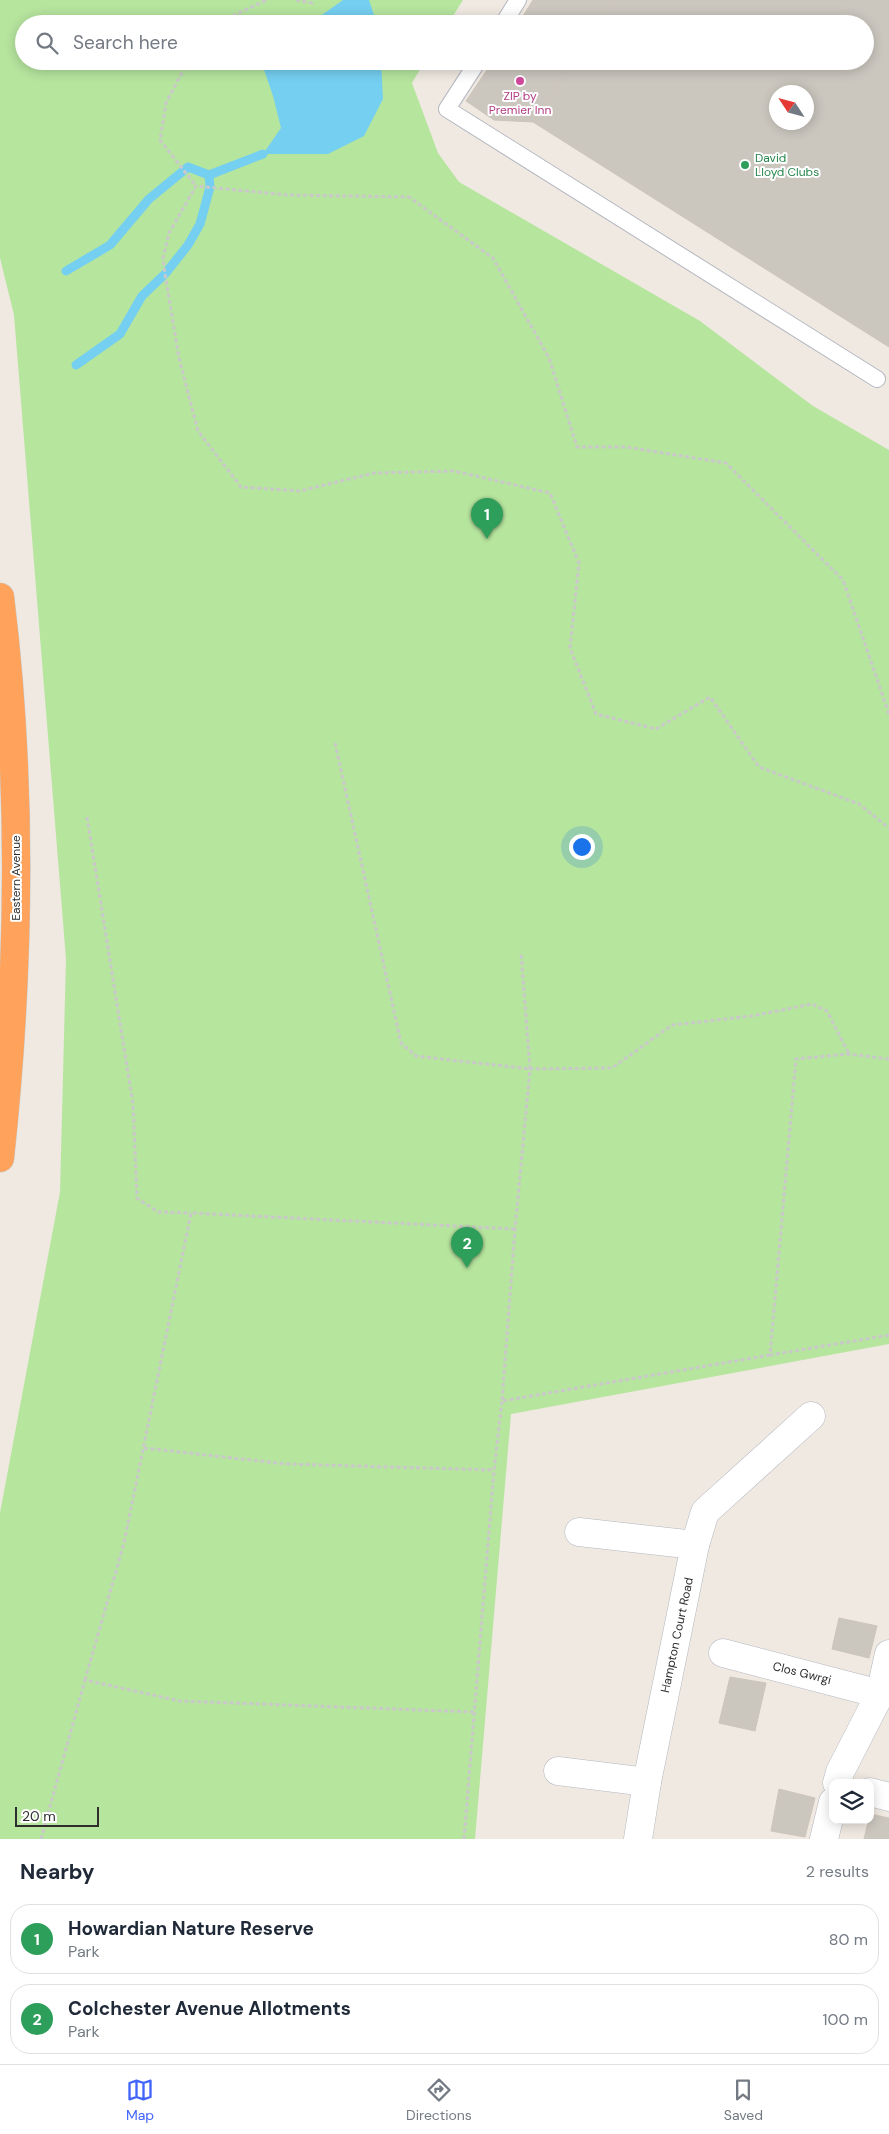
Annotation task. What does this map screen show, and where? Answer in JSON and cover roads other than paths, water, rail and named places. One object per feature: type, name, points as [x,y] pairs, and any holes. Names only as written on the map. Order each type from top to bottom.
[{"type":"highway","name":"Eastern Avenue","points":[[0,597],[6,641],[15,774],[16,882],[15,984],[0,1158]]},
{"type":"street","name":"Hampton Court Road","points":[[638,1839],[647,1782],[695,1545],[705,1512],[812,1416]]},
{"type":"street","points":[[579,1532],[695,1545]]},
{"type":"street","name":"Clos Gwrgi","points":[[723,1653],[880,1694]]},
{"type":"street","points":[[838,1779],[880,1694],[889,1654]]},
{"type":"street","points":[[558,1771],[647,1782]]},
{"type":"street","points":[[874,1793],[889,1797]]},
{"type":"street","points":[[824,1839],[829,1818]]},
{"type":"lane","points":[[508,15],[518,0]]},
{"type":"lane","points":[[472,70],[448,109],[877,379]]},
{"type":"water","points":[[343,0],[369,0],[374,15],[322,15]]},
{"type":"water","points":[[264,70],[381,70],[383,99],[364,136],[328,154],[263,154],[281,128]]},
{"type":"waterway","points":[[76,365],[120,334],[142,296],[165,274],[188,245],[200,224],[210,187],[209,175],[263,154]]},
{"type":"waterway","points":[[66,271],[110,245],[149,199],[188,167],[209,175]]},
{"type":"place","name":"ZIP by Premier Inn","points":[[520,81]]},
{"type":"place","name":"David Lloyd Clubs","points":[[745,165]]},
{"type":"place","name":"Howardian Nature Reserve","points":[[487,539]]},
{"type":"place","name":"Colchester Avenue Allotments","points":[[467,1268]]}]
